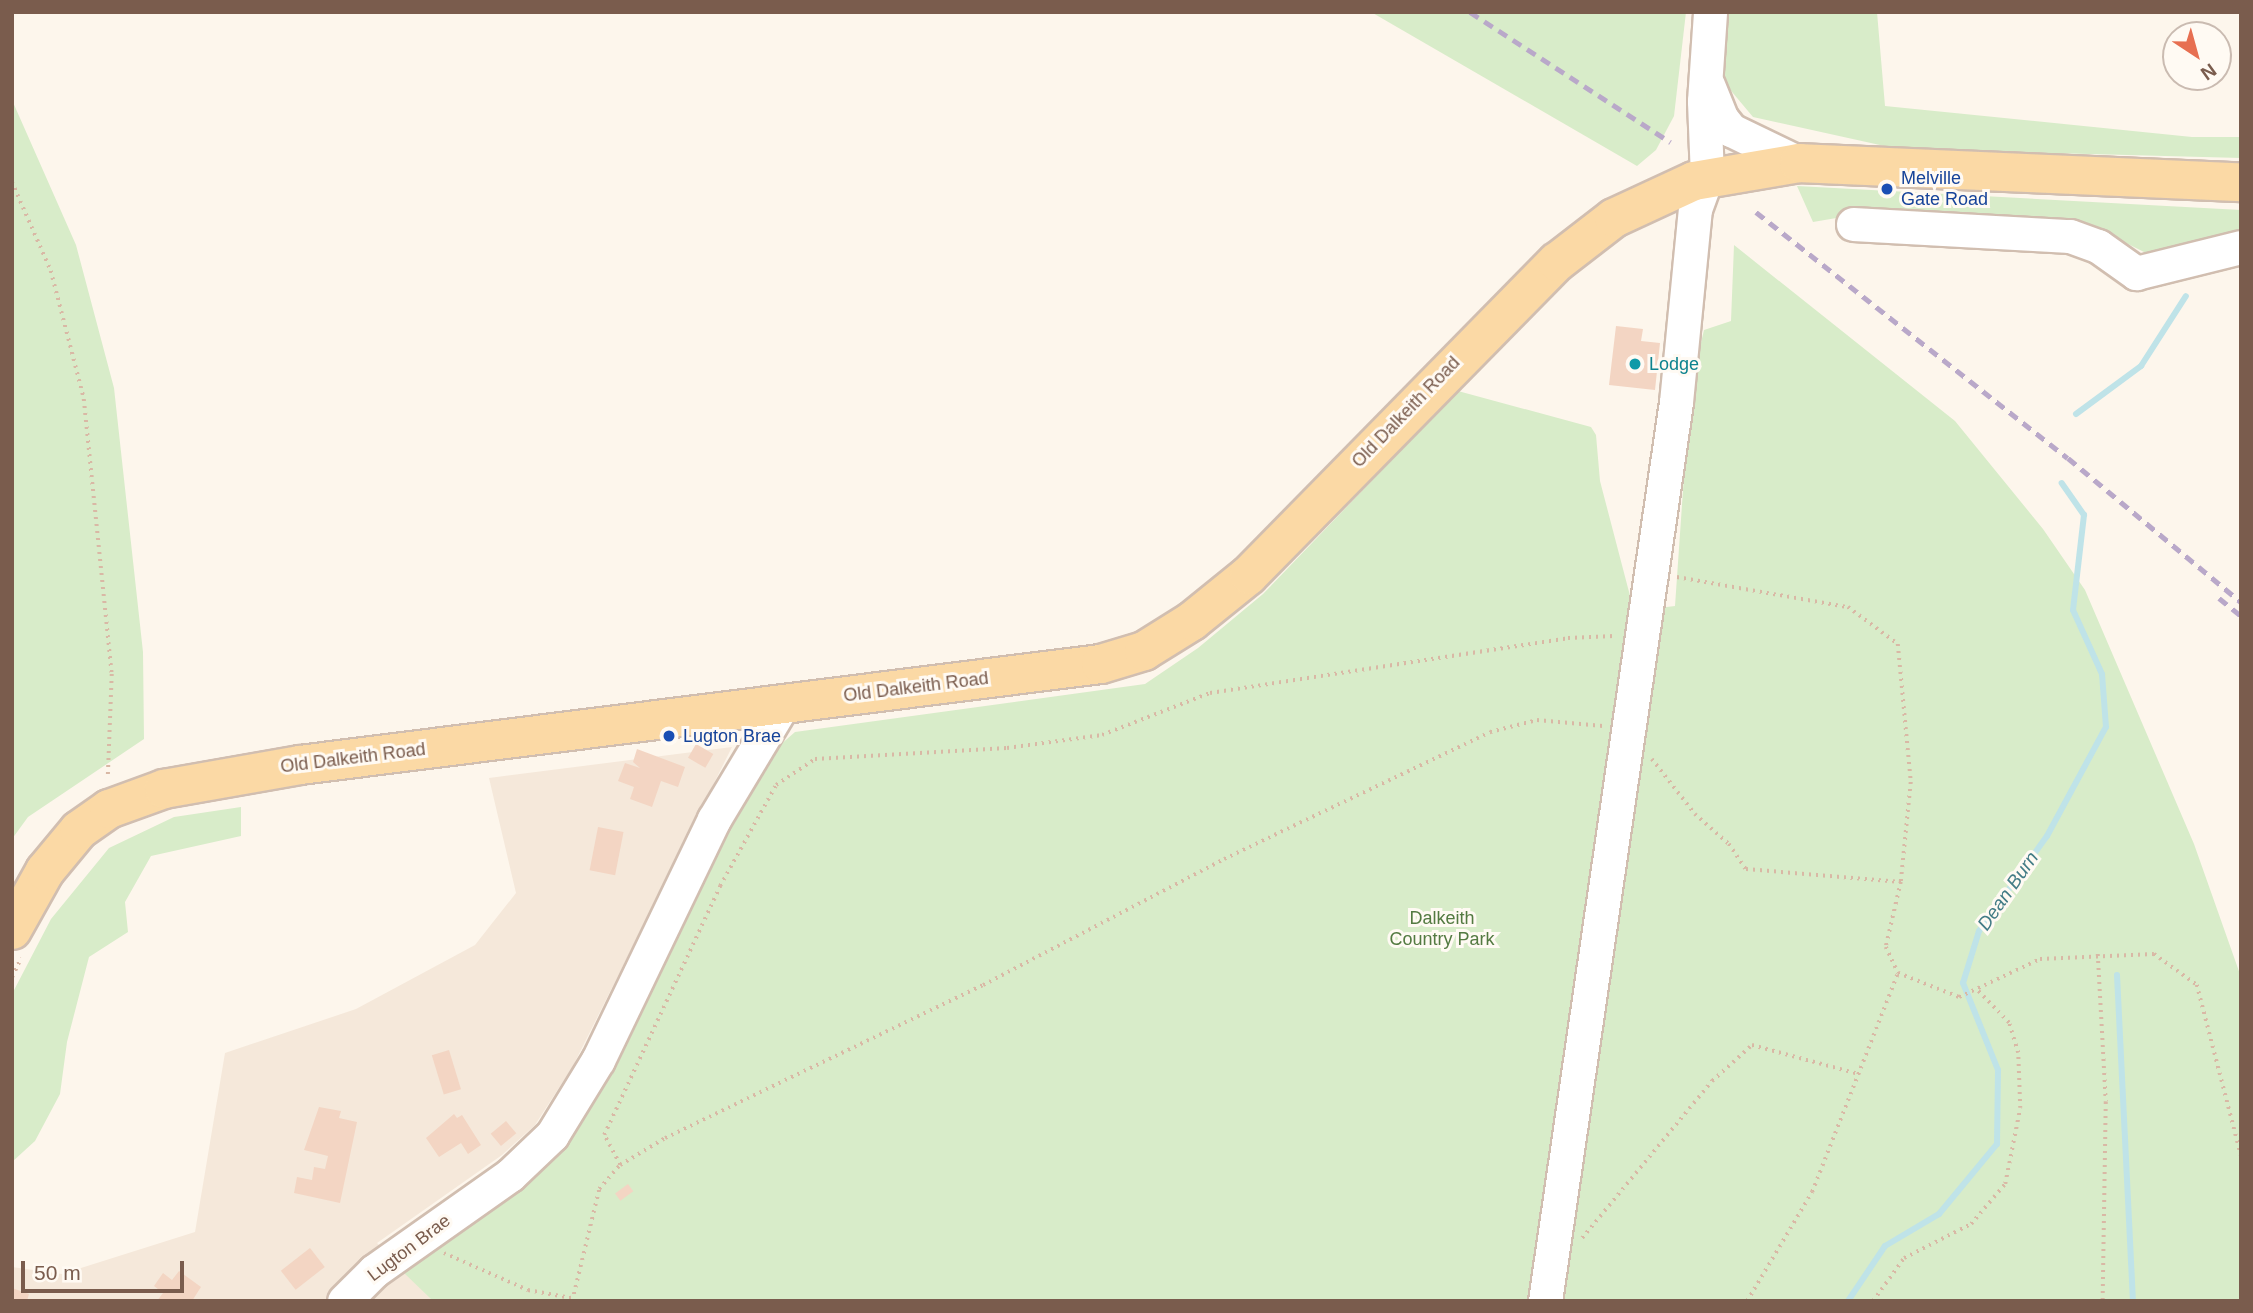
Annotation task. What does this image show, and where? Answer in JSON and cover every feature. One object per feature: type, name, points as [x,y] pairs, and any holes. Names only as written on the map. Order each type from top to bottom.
[{"type":"main road","name":"Old Dalkeith Road","points":[[19,938],[64,845],[109,809],[208,778],[1101,664],[1159,643],[1249,575],[1557,262],[1614,218],[1707,176],[1799,163],[2241,182]]},
{"type":"street","points":[[1548,1289],[1653,573],[1676,402],[1695,209],[1707,176],[1706,72],[1710,12]]},
{"type":"street","points":[[1706,72],[1712,100],[1731,130],[1799,163]]},
{"type":"street","points":[[1853,224],[2070,236],[2098,246],[2136,273],[2241,247]]},
{"type":"street","name":"Lugton Brae","points":[[344,1301],[374,1271],[510,1175],[552,1135],[598,1060],[714,819],[782,704]]},
{"type":"path","points":[[12,182],[51,271],[84,399],[112,674],[109,809]]},
{"type":"path","points":[[1653,573],[1848,607],[1898,644],[1911,782],[1900,882],[1886,947],[1898,973],[1958,997],[2040,959],[2098,954],[2154,954],[2197,985],[2241,1155]]},
{"type":"path","points":[[620,1165],[604,1135],[720,886],[776,785],[815,759],[1007,748],[1102,735],[1210,693],[1568,638],[1644,635]]},
{"type":"path","points":[[433,1247],[528,1290],[572,1299],[599,1189],[620,1165],[665,1138],[983,985],[1224,859],[1490,732],[1537,720],[1577,721],[1630,732],[1695,814],[1729,844],[1746,869],[1900,882]]},
{"type":"path","points":[[12,977],[19,938]]},
{"type":"path","points":[[2098,954],[2106,1102],[2103,1301]]},
{"type":"path","points":[[1747,1301],[1812,1192],[1898,973]]},
{"type":"path","points":[[1873,1301],[1904,1258],[1971,1224],[2004,1184],[2015,1153],[2021,1108],[2018,1053],[2009,1023],[1978,990]]},
{"type":"path","points":[[1548,1289],[1712,1080],[1752,1045],[1859,1074]]},
{"type":"shaded area","points":[[732,747],[573,1066],[535,1125],[502,1155],[377,1243],[433,1301],[12,1301],[12,1267],[62,1274],[195,1232],[225,1053],[356,1009],[475,945],[516,893],[489,778]]},
{"type":"green space","points":[[1371,12],[1686,12],[1674,116],[1656,150],[1637,166]]},
{"type":"green space","points":[[1729,12],[1877,12],[1885,106],[2192,137],[2241,137],[2241,158],[1898,149],[1753,117],[1722,80]]},
{"type":"green space","points":[[12,100],[76,245],[114,388],[143,652],[144,739],[28,817],[12,839]]},
{"type":"green space","points":[[1797,186],[2241,210],[2241,238],[2148,254],[2094,227],[1854,215],[1813,222]]},
{"type":"green space","name":"Dalkeith Country Park","points":[[1734,245],[1955,421],[2043,529],[2085,590],[2194,844],[2241,977],[2241,1301],[433,1301],[402,1271],[570,1138],[724,829],[779,746],[795,732],[1145,684],[1198,648],[1263,594],[1458,391],[1591,427],[1596,435],[1600,481],[1634,611],[1675,606],[1690,389],[1704,330],[1731,321]]},
{"type":"green space","points":[[241,807],[241,836],[151,856],[125,902],[128,932],[89,957],[67,1042],[60,1094],[35,1141],[12,1162],[12,994],[51,919],[109,848],[174,817]]},
{"type":"building","name":"Lodge","points":[[1616,326],[1643,329],[1641,341],[1660,343],[1655,390],[1609,385]]},
{"type":"building","points":[[696,744],[713,754],[705,768],[688,758]]},
{"type":"building","points":[[637,749],[685,767],[678,787],[661,781],[652,807],[630,799],[634,787],[618,781],[625,763],[640,768],[633,762]]},
{"type":"building","points":[[598,827],[624,832],[615,875],[590,870]]},
{"type":"building","points":[[449,1050],[461,1089],[444,1094],[432,1055]]},
{"type":"building","points":[[319,1107],[341,1111],[339,1118],[357,1122],[340,1203],[294,1193],[297,1177],[312,1180],[314,1167],[325,1169],[328,1156],[304,1150]]},
{"type":"building","points":[[454,1114],[457,1118],[462,1115],[481,1145],[468,1154],[461,1143],[439,1157],[426,1138]]},
{"type":"building","points":[[506,1121],[516,1133],[501,1146],[491,1134]]},
{"type":"building","points":[[628,1184],[633,1191],[620,1201],[615,1193]]},
{"type":"building","points":[[310,1248],[325,1267],[296,1290],[281,1271]]},
{"type":"building","points":[[179,1271],[201,1287],[192,1301],[157,1301],[163,1293],[154,1286],[163,1273],[172,1280]]},
{"type":"building","points":[[12,1288],[29,1294],[27,1301],[12,1301]]},
{"type":"waterway","name":"Dean Burn","points":[[2076,414],[2141,366],[2186,296]]},
{"type":"waterway","name":"Dean Burn","points":[[1848,1301],[1885,1246],[1939,1214],[1997,1144],[1998,1070],[1963,983],[1979,931],[2047,836],[2106,727],[2102,674],[2073,610],[2084,515],[2062,483]]},
{"type":"waterway","points":[[2117,975],[2133,1301]]},
{"type":"railway","points":[[1470,12],[1670,142]]},
{"type":"railway","points":[[1756,212],[2068,458],[2241,602]]},
{"type":"railway","points":[[2219,598],[2241,616]]},
{"type":"place","name":"Melville Gate Road","points":[[1887,189]]},
{"type":"place","name":"Lodge","points":[[1635,364]]},
{"type":"place","name":"Lugton Brae","points":[[669,736]]}]
